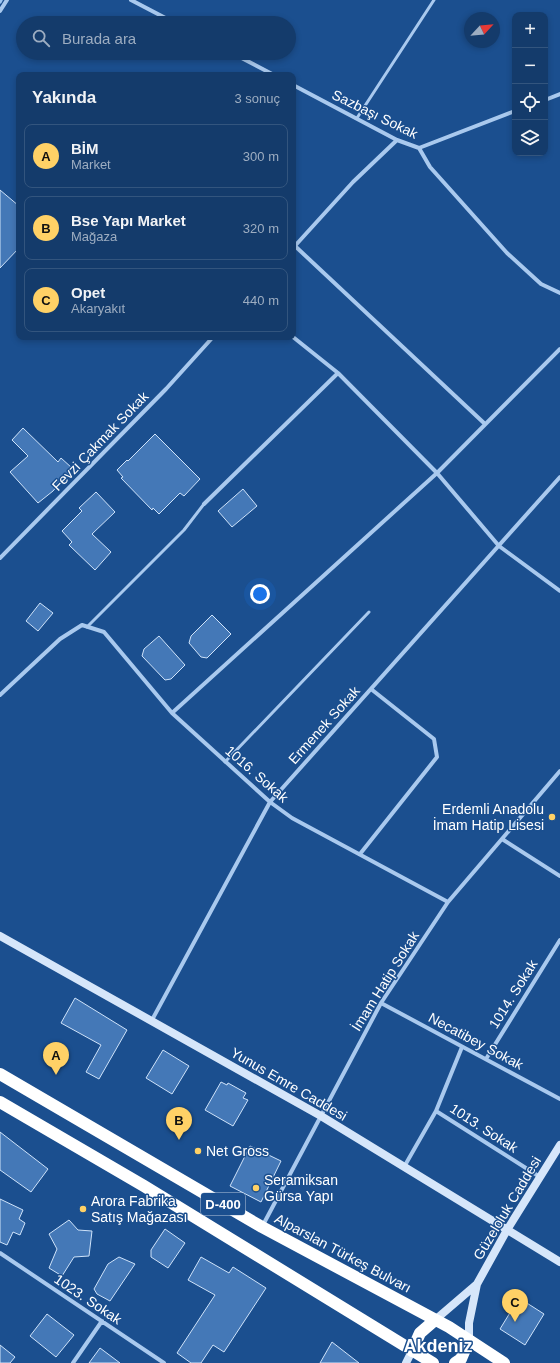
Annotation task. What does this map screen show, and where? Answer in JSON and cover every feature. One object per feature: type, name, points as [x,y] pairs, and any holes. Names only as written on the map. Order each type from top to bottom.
[{"type":"highway","name":"Alparslan Türkeş Bulvarı","points":[[0,1074],[262,1227],[435,1320],[504,1363]]},
{"type":"highway","name":"D-400","points":[[0,1102],[144,1186],[433,1363]]},
{"type":"highway","points":[[412,1351],[420,1333],[435,1320]]},
{"type":"highway","points":[[455,1363],[462,1359],[469,1340]]},
{"type":"street","points":[[0,11],[7,0]]},
{"type":"street","points":[[131,0],[162,16]]},
{"type":"street","points":[[245,60],[268,72]]},
{"type":"street","name":"Sazbaşı Sokak","points":[[296,87],[397,140],[419,148],[512,112]]},
{"type":"street","points":[[548,99],[560,95]]},
{"type":"street","points":[[296,245],[353,182],[397,140]]},
{"type":"street","points":[[419,148],[430,167],[508,254],[541,284],[560,293]]},
{"type":"street","points":[[296,249],[485,424]]},
{"type":"street","points":[[296,339],[338,374],[437,472],[499,546],[560,591]]},
{"type":"street","name":"Fevzi Çakmak Sokak","points":[[0,558],[166,389],[210,340]]},
{"type":"street","points":[[172,713],[437,472],[560,349]]},
{"type":"street","points":[[204,504],[338,374]]},
{"type":"street","name":"Ermenek Sokak","points":[[152,1020],[270,802],[560,477]]},
{"type":"street","name":"1016. Sokak","points":[[0,696],[60,639],[82,625],[104,632],[172,713],[270,802],[292,818],[448,902]]},
{"type":"street","points":[[360,854],[437,757],[434,739],[371,689]]},
{"type":"street","name":"İmam Hatip Sokak","points":[[262,1227],[381,1003],[448,902],[560,771]]},
{"type":"street","points":[[502,839],[560,876]]},
{"type":"street","name":"Yunus Emre Caddesi","points":[[0,936],[321,1116],[560,1262]]},
{"type":"street","name":"1014. Sokak","points":[[486,1059],[560,940]]},
{"type":"street","name":"Necatibey Sokak","points":[[381,1003],[560,1099]]},
{"type":"street","points":[[404,1167],[436,1111],[462,1047]]},
{"type":"street","name":"1013. Sokak","points":[[436,1111],[540,1177]]},
{"type":"street","name":"Güzeloluk Caddesi","points":[[469,1340],[470,1323],[477,1284],[507,1230],[560,1145]]},
{"type":"street","name":"1023. Sokak","points":[[0,1253],[164,1363]]},
{"type":"street","name":"Güzeloluk Caddesi","points":[[435,1320],[477,1284]]},
{"type":"street","points":[[73,1363],[102,1321]]},
{"type":"street","points":[[406,1363],[412,1351]]},
{"type":"lane","points":[[357,118],[434,0]]},
{"type":"lane","points":[[87,627],[184,530],[204,504]]},
{"type":"lane","points":[[225,762],[369,612]]},
{"type":"building","points":[[0,190],[16,203],[16,251],[0,268]]},
{"type":"building","points":[[23,428],[58,462],[61,458],[72,468],[53,491],[38,503],[10,472],[28,456],[12,440]]},
{"type":"building","points":[[155,434],[200,479],[184,496],[180,493],[159,514],[153,508],[152,510],[121,478],[123,477],[117,470]]},
{"type":"building","points":[[243,489],[257,506],[232,527],[218,511]]},
{"type":"building","points":[[96,492],[115,512],[92,534],[111,552],[95,570],[69,545],[72,542],[62,531],[82,511],[79,508]]},
{"type":"building","points":[[40,603],[53,613],[38,631],[26,621]]},
{"type":"building","points":[[212,615],[231,634],[207,658],[201,657],[189,643],[191,636]]},
{"type":"building","points":[[159,636],[185,665],[171,679],[165,680],[142,656],[144,649]]},
{"type":"building","points":[[75,998],[127,1030],[99,1079],[86,1072],[101,1045],[61,1023]]},
{"type":"building","points":[[163,1050],[189,1066],[172,1094],[146,1078]]},
{"type":"building","points":[[221,1082],[227,1085],[228,1083],[246,1093],[243,1098],[248,1100],[233,1126],[205,1110]]},
{"type":"building","points":[[0,1132],[48,1169],[31,1192],[0,1170]]},
{"type":"building","points":[[250,1146],[281,1161],[261,1202],[230,1186]]},
{"type":"building","points":[[0,1199],[23,1210],[19,1219],[25,1223],[20,1235],[13,1232],[7,1245],[0,1242]]},
{"type":"building","points":[[69,1220],[78,1230],[92,1231],[89,1256],[74,1257],[62,1276],[49,1268],[57,1249],[49,1234]]},
{"type":"building","points":[[165,1229],[185,1243],[168,1268],[151,1257],[151,1250]]},
{"type":"building","points":[[119,1257],[135,1264],[110,1301],[97,1294],[94,1289],[108,1264]]},
{"type":"building","points":[[201,1257],[229,1273],[233,1267],[266,1288],[224,1352],[213,1345],[201,1363],[191,1363],[177,1353],[215,1295],[188,1280]]},
{"type":"building","points":[[519,1298],[544,1314],[525,1345],[500,1329]]},
{"type":"building","points":[[47,1314],[74,1335],[56,1357],[30,1336]]},
{"type":"building","points":[[332,1342],[359,1363],[320,1363]]},
{"type":"building","points":[[0,1345],[15,1357],[10,1363],[0,1363]]},
{"type":"building","points":[[100,1348],[120,1363],[89,1363]]},
{"type":"place","name":"Erdemli Anadolu İmam Hatip Lisesi","points":[[552,817]]},
{"type":"place","name":"BİM","points":[[56,1075]]},
{"type":"place","name":"Bse Yapı Market","points":[[179,1140]]},
{"type":"place","name":"Net Gross","points":[[198,1151]]},
{"type":"place","name":"Seramiksan Gürsa Yapı","points":[[256,1188]]},
{"type":"place","name":"Arora Fabrika Satış Mağazası","points":[[83,1209]]},
{"type":"place","name":"Opet","points":[[515,1322]]},
{"type":"district","name":"Akdeniz","points":[[438,1346]]}]
